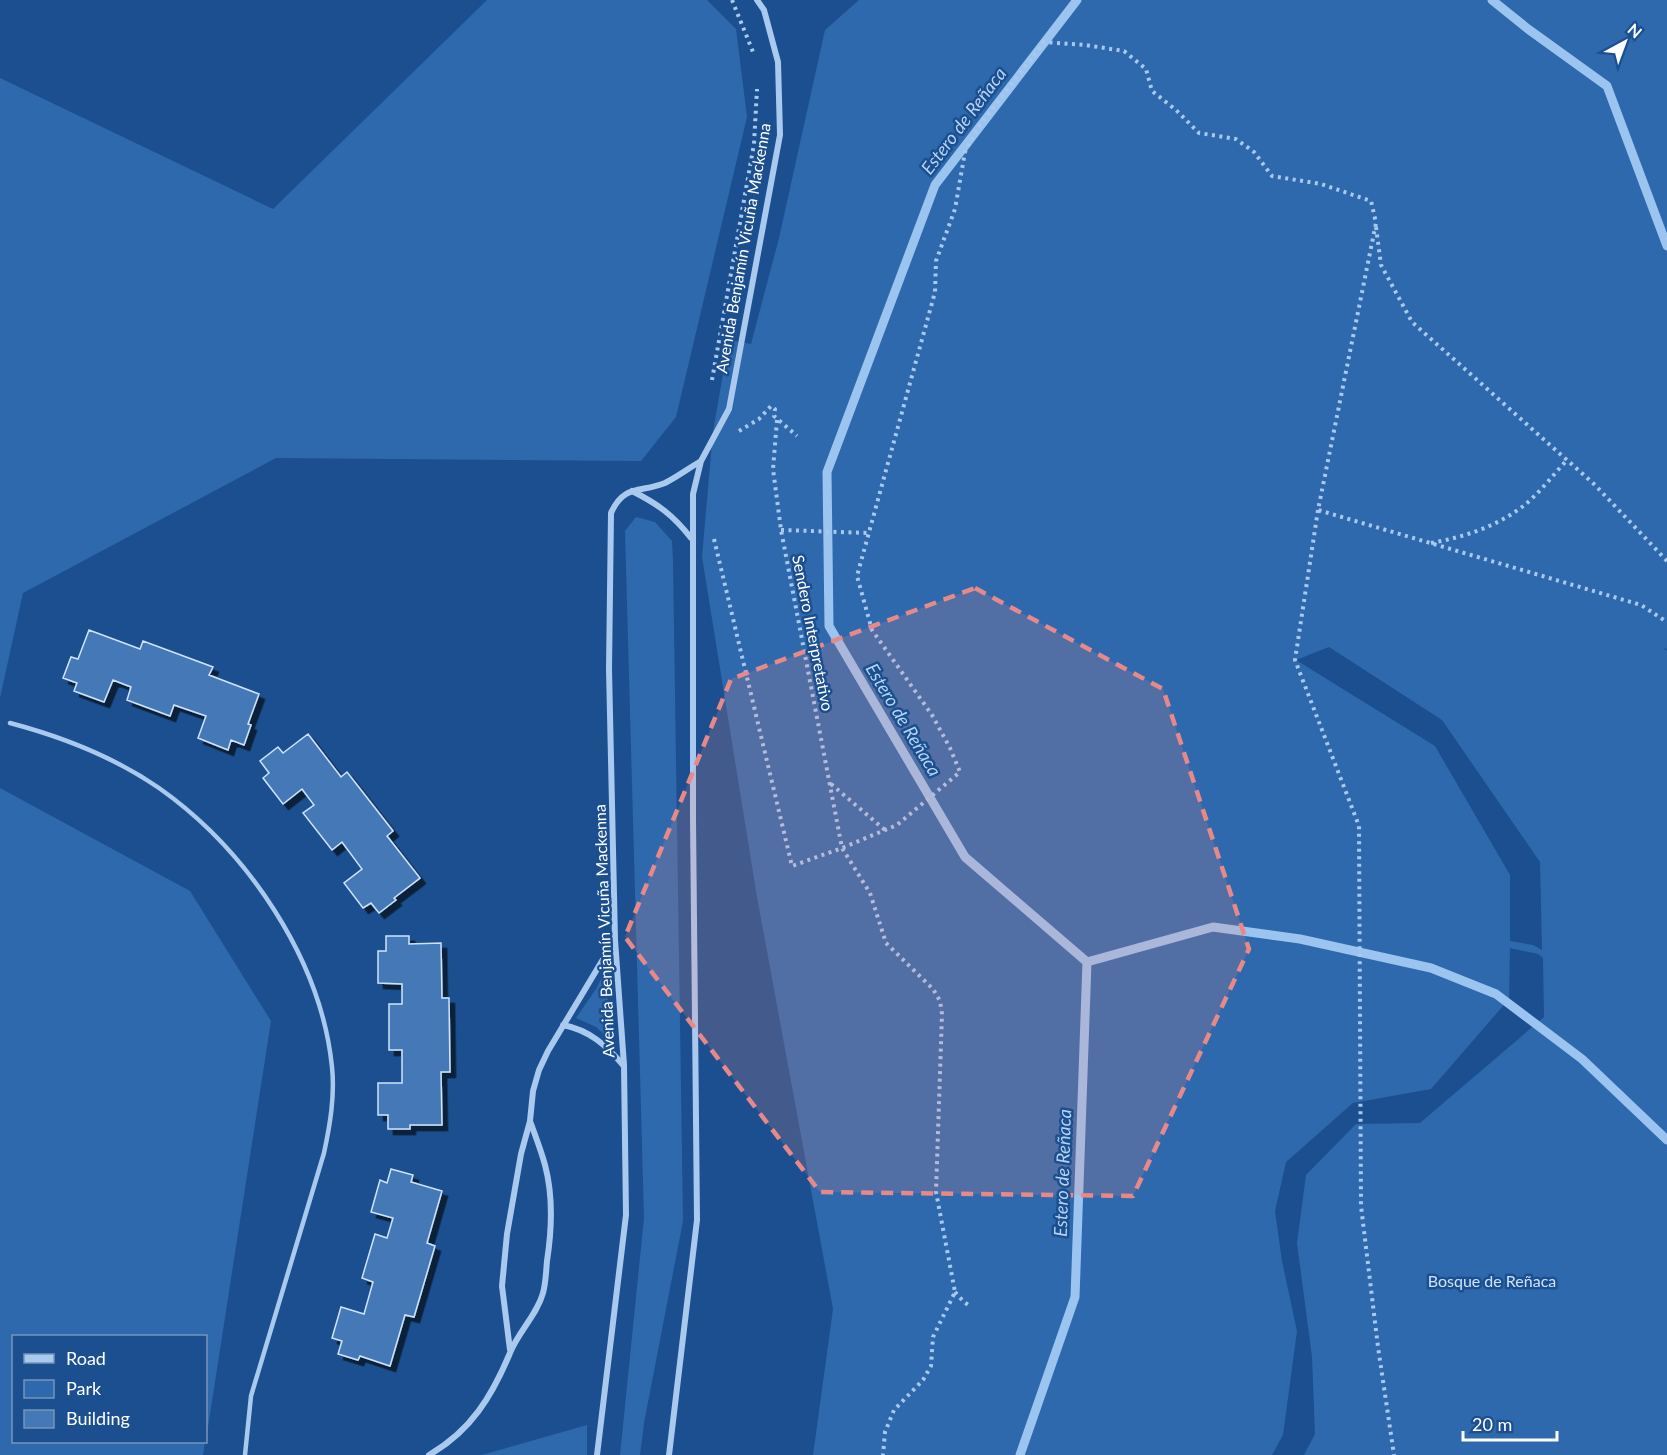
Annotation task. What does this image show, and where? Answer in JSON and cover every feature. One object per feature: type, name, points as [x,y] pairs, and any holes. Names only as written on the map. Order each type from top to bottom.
[{"type":"street","name":"Avenida Benjamín Vicuña Mackenna","points":[[669,1455],[697,1220],[693,494],[701,461],[729,409],[780,135],[778,62],[764,10],[757,0]]},
{"type":"street","points":[[631,491],[650,488],[666,482],[701,461]]},
{"type":"street","name":"Avenida Benjamín Vicuña Mackenna","points":[[597,1455],[626,1215],[624,1065],[615,940],[609,669],[611,513],[616,500],[631,491]]},
{"type":"street","points":[[631,491],[656,503],[676,519],[692,538]]},
{"type":"street","points":[[510,1350],[502,1286],[508,1228],[530,1121],[533,1091],[539,1070],[563,1025],[615,940]]},
{"type":"street","points":[[563,1025],[578,1028],[590,1034],[607,1046],[624,1065]]},
{"type":"street","points":[[429,1455],[456,1436],[488,1398],[500,1377],[510,1350],[532,1318],[543,1293],[551,1236],[549,1186],[545,1164],[530,1121]]},
{"type":"lane","points":[[10,723],[48,733],[86,747],[159,788],[194,816],[247,872],[279,918],[300,957],[323,1019],[332,1069],[330,1126],[324,1153],[251,1396],[245,1455]]},
{"type":"path","points":[[732,0],[754,56]]},
{"type":"path","points":[[712,531],[792,866],[897,825],[960,772],[932,715],[872,630],[858,576],[935,292],[936,261],[955,209],[965,153],[976,129],[1044,42],[1124,51],[1146,69],[1152,91],[1176,110],[1199,133],[1236,138],[1254,152],[1272,176],[1321,184],[1371,201],[1381,265],[1412,322],[1595,485],[1667,561]]},
{"type":"path","points":[[710,389],[754,144],[757,88]]},
{"type":"path","points":[[1376,223],[1318,510],[1295,660],[1359,826],[1361,1206],[1394,1455]]},
{"type":"path","points":[[734,439],[739,431],[759,419],[771,406],[775,409],[774,416],[777,420],[797,436]]},
{"type":"path","name":"Sendero Interpretativo","points":[[777,420],[773,469],[781,530],[842,848]]},
{"type":"path","points":[[1430,543],[1475,532],[1500,521],[1523,506],[1567,460]]},
{"type":"path","points":[[1318,510],[1641,605],[1667,622]]},
{"type":"path","points":[[781,530],[869,533]]},
{"type":"path","points":[[830,783],[885,830]]},
{"type":"path","points":[[842,848],[870,893],[886,943],[933,989],[940,1001],[942,1014],[936,1191],[955,1292],[971,1307]]},
{"type":"path","points":[[884,1455],[885,1432],[894,1410],[918,1386],[931,1366],[933,1337],[955,1292]]},
{"type":"highlighted area","points":[[975,588],[1163,689],[1249,949],[1133,1196],[820,1192],[625,937],[731,679]]},
{"type":"green space","points":[[487,0],[707,0],[736,29],[747,117],[676,417],[641,461],[276,458],[23,593],[0,698],[0,78],[273,209]]},
{"type":"green space","name":"Bosque de Reñaca","points":[[859,0],[1667,0],[1667,649],[1663,648],[1667,651],[1667,1455],[1304,1455],[1315,1434],[1312,1357],[1297,1243],[1306,1175],[1356,1124],[1420,1123],[1544,1017],[1543,958],[1538,954],[1510,948],[1509,999],[1431,1089],[1353,1103],[1286,1162],[1275,1211],[1282,1261],[1297,1331],[1283,1435],[1272,1455],[813,1455],[833,1309],[757,897],[702,557],[713,431],[729,340],[751,344],[779,238],[825,30]],"holes":[[[1329,647],[1442,720],[1540,862],[1542,950],[1533,945],[1510,941],[1510,875],[1435,746],[1296,660]]]},
{"type":"green space","points":[[636,517],[655,522],[672,541],[683,1221],[644,1423],[640,1455],[620,1455],[644,1218],[625,531]]},
{"type":"green space","points":[[0,788],[190,891],[271,1021],[207,1434],[207,1335],[12,1335],[12,1443],[205,1443],[203,1455],[0,1455]]},
{"type":"green space","points":[[604,973],[614,1044],[596,1027],[576,1018]]},
{"type":"green space","points":[[587,1425],[587,1455],[482,1455]]},
{"type":"building","points":[[89,630],[140,649],[143,641],[213,667],[209,675],[259,694],[248,724],[251,725],[244,745],[231,740],[228,750],[198,738],[206,716],[174,705],[170,716],[127,700],[131,687],[113,680],[104,702],[74,691],[77,683],[63,678],[71,657],[78,659]]},
{"type":"building","points":[[308,734],[341,777],[347,772],[393,831],[387,836],[420,878],[379,913],[371,903],[363,908],[344,883],[362,869],[342,842],[332,850],[303,813],[314,805],[302,789],[283,804],[263,778],[269,773],[260,761],[278,747],[283,753]]},
{"type":"building","points":[[386,936],[409,936],[409,944],[441,943],[442,998],[449,998],[450,1072],[441,1072],[442,1125],[410,1125],[410,1129],[388,1129],[388,1115],[378,1115],[378,1083],[402,1083],[402,1050],[389,1050],[389,1004],[402,1004],[402,984],[378,983],[378,951],[386,951]]},
{"type":"building","points":[[391,1169],[413,1175],[411,1182],[442,1191],[427,1243],[435,1246],[414,1317],[405,1315],[390,1366],[360,1356],[358,1360],[338,1354],[342,1341],[332,1338],[341,1307],[364,1314],[373,1282],[362,1278],[375,1234],[387,1238],[393,1218],[371,1212],[380,1180],[387,1183]]},
{"type":"waterway","name":"Estero de Reñaca","points":[[1020,1455],[1075,1297],[1087,962],[965,857],[829,626],[827,472],[935,185],[1077,0]]},
{"type":"waterway","points":[[1492,0],[1607,86],[1667,246]]},
{"type":"waterway","points":[[1087,962],[1213,927],[1300,939],[1431,968],[1496,994],[1582,1059],[1667,1140]]}]
